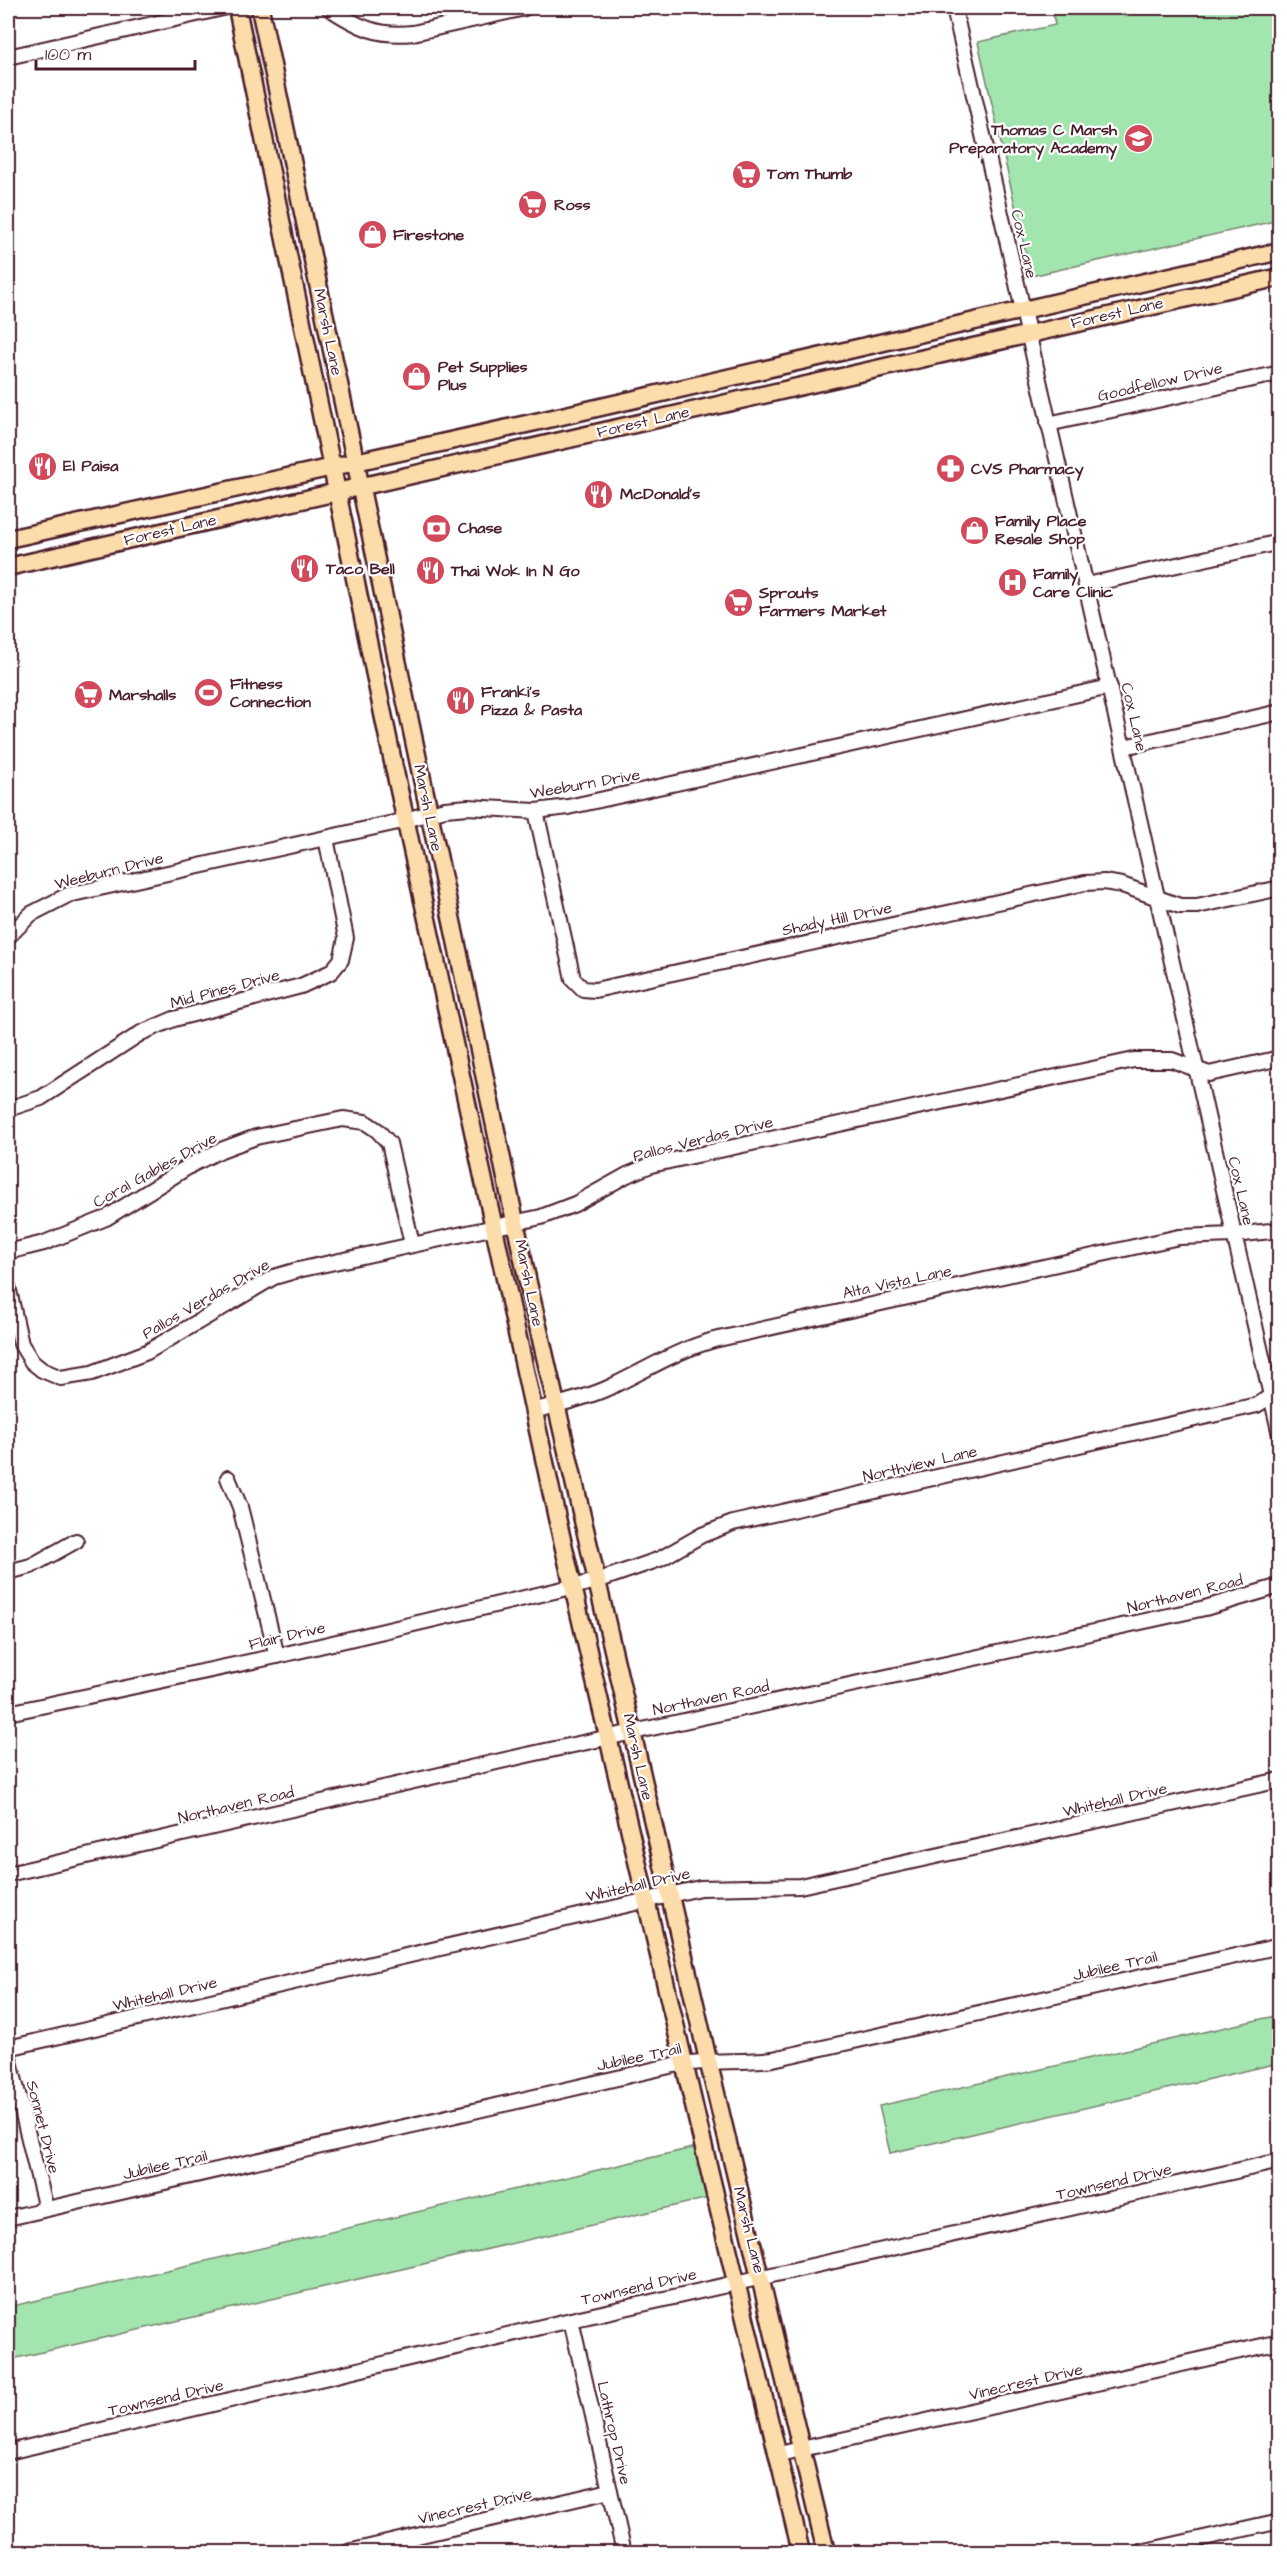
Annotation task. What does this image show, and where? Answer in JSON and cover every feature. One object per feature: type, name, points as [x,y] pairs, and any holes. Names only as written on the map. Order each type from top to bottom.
[{"type":"main road","name":"Marsh Lane","points":[[237,8],[406,820],[533,1411],[684,2063],[801,2553]]},
{"type":"main road","name":"Marsh Lane","points":[[261,8],[393,644],[555,1405],[826,2553]]},
{"type":"main road","points":[[260,120],[283,114]]},
{"type":"main road","name":"Forest Lane","points":[[8,538],[540,421],[1280,251]]},
{"type":"main road","name":"Forest Lane","points":[[8,567],[1280,277]]},
{"type":"main road","points":[[296,290],[318,285]]},
{"type":"main road","points":[[823,356],[828,380]]},
{"type":"main road","points":[[540,421],[545,444]]},
{"type":"main road","points":[[151,507],[156,533]]},
{"type":"main road","points":[[371,651],[393,644]]},
{"type":"street","points":[[8,57],[224,8]]},
{"type":"street","points":[[329,8],[360,26],[394,35],[413,33],[525,8]]},
{"type":"street","name":"Cox Lane","points":[[954,8],[1234,1235],[1275,1393],[1280,1435]]},
{"type":"street","name":"Goodfellow Drive","points":[[1048,424],[1280,373]]},
{"type":"street","points":[[1087,585],[1280,542]]},
{"type":"street","name":"Weeburn Drive","points":[[8,938],[31,914],[68,895],[406,820],[429,812],[468,807],[536,811],[602,800],[1110,687]]},
{"type":"street","points":[[1124,747],[1280,712]]},
{"type":"street","name":"Shady Hill Drive","points":[[536,811],[573,979],[583,989],[595,990],[1062,887],[1104,882],[1122,885],[1172,905],[1197,906],[1280,888]]},
{"type":"street","name":"Mid Pines Drive","points":[[8,1109],[41,1098],[141,1033],[174,1019],[301,986],[331,972],[341,960],[346,938],[326,838]]},
{"type":"street","name":"Pallos Verdas Drive","points":[[8,1286],[21,1344],[32,1362],[42,1370],[61,1378],[92,1373],[147,1352],[274,1277],[412,1244],[541,1217],[575,1204],[627,1175],[667,1161],[1134,1060],[1172,1060],[1212,1074],[1280,1059]]},
{"type":"street","name":"Coral Gables Drive","points":[[8,1252],[44,1243],[106,1218],[191,1165],[221,1150],[256,1137],[343,1119],[365,1122],[377,1130],[389,1143],[412,1244]]},
{"type":"street","name":"Alta Vista Lane","points":[[533,1411],[607,1389],[687,1347],[714,1340],[1179,1237],[1234,1235],[1280,1230]]},
{"type":"street","name":"Northview Lane","points":[[573,1586],[597,1581],[660,1559],[702,1535],[733,1523],[1257,1405],[1275,1393]]},
{"type":"street","points":[[228,1478],[240,1507],[277,1656]]},
{"type":"street","points":[[8,1572],[30,1566],[76,1541]]},
{"type":"street","name":"Flair Drive","points":[[8,1713],[277,1656],[573,1586]]},
{"type":"street","name":"Northaven Road","points":[[8,1874],[608,1737],[1205,1608],[1280,1586]]},
{"type":"street","name":"Whitehall Drive","points":[[8,2048],[669,1894],[719,1886],[772,1888],[800,1886],[1280,1780]]},
{"type":"street","name":"Jubilee Trail","points":[[8,2218],[684,2063],[708,2060],[773,2059],[1280,1946]]},
{"type":"street","name":"Sonnet Drive","points":[[8,2053],[45,2209]]},
{"type":"street","name":"Townsend Drive","points":[[8,2452],[737,2282],[760,2279],[1280,2161]]},
{"type":"street","name":"Lathrop Drive","points":[[571,2320],[624,2553]]},
{"type":"street","name":"Vinecrest Drive","points":[[779,2454],[1280,2342]]},
{"type":"street","name":"Vinecrest Drive","points":[[348,2553],[610,2491]]},
{"type":"street","points":[[1141,2553],[1280,2521]]},
{"type":"green space","name":"Thomas C Marsh Preparatory Academy","points":[[1052,8],[1279,8],[1279,220],[1031,276],[978,42],[1055,25]]},
{"type":"green space","points":[[1279,2015],[1279,2063],[890,2153],[879,2106]]},
{"type":"green space","points":[[697,2147],[709,2198],[8,2360],[8,2307]]},
{"type":"place","name":"Thomas C Marsh Preparatory Academy","points":[[1138,139]]},
{"type":"place","name":"Tom Thumb","points":[[746,174]]},
{"type":"place","name":"Ross","points":[[533,205]]},
{"type":"place","name":"Firestone","points":[[372,235]]},
{"type":"place","name":"Pet Supplies Plus","points":[[417,376]]},
{"type":"place","name":"El Paisa","points":[[42,466]]},
{"type":"place","name":"CVS Pharmacy","points":[[950,469]]},
{"type":"place","name":"McDonald's","points":[[599,494]]},
{"type":"place","name":"Chase","points":[[437,528]]},
{"type":"place","name":"Family Place Resale Shop","points":[[974,530]]},
{"type":"place","name":"Taco Bell","points":[[305,569]]},
{"type":"place","name":"Thai Wok In N Go","points":[[430,571]]},
{"type":"place","name":"Family Care Clinic","points":[[1012,583]]},
{"type":"place","name":"Sprouts Farmers Market","points":[[738,602]]},
{"type":"place","name":"Fitness Connection","points":[[209,693]]},
{"type":"place","name":"Marshalls","points":[[88,695]]},
{"type":"place","name":"Franki's Pizza & Pasta","points":[[460,701]]}]
